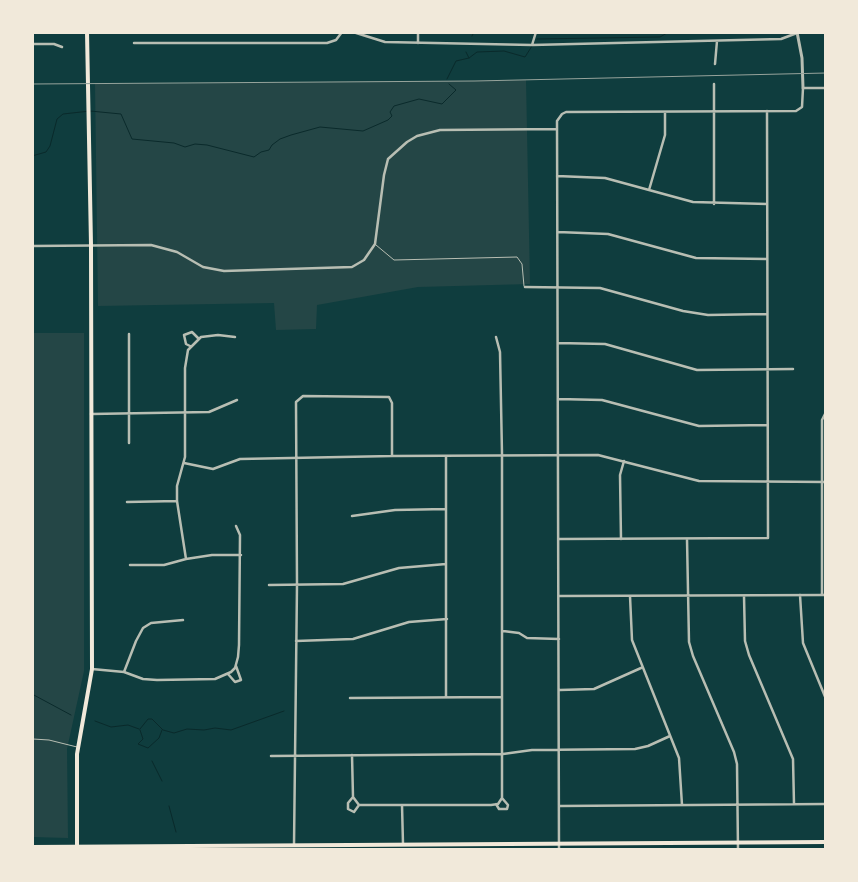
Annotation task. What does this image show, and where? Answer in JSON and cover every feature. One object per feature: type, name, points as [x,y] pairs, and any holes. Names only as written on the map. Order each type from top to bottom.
[{"type":"main road","points":[[77,848],[78,747],[92,669],[87,32]]},
{"type":"main road","points":[[32,847],[187,848],[372,844],[826,842]]},
{"type":"street","points":[[134,43],[327,43],[336,40],[342,32]]},
{"type":"street","points":[[353,32],[385,42],[532,45],[781,39],[797,33],[802,58],[803,88],[803,104],[799,110],[566,112],[559,117],[557,129],[559,850]]},
{"type":"street","points":[[418,32],[418,42]]},
{"type":"street","points":[[532,45],[536,32]]},
{"type":"street","points":[[715,64],[717,41]]},
{"type":"street","points":[[32,44],[54,44],[62,47]]},
{"type":"street","points":[[714,84],[714,204]]},
{"type":"street","points":[[803,88],[826,88]]},
{"type":"street","points":[[558,539],[768,538],[767,111]]},
{"type":"street","points":[[649,190],[665,135],[665,112]]},
{"type":"street","points":[[32,246],[152,245],[177,252],[203,267],[224,271],[352,267],[364,260],[376,244],[383,180],[388,159],[407,142],[423,134],[440,130],[557,129]]},
{"type":"street","points":[[557,176],[606,178],[693,202],[767,204]]},
{"type":"street","points":[[558,232],[608,234],[696,258],[767,259]]},
{"type":"street","points":[[525,287],[600,288],[701,314],[767,314]]},
{"type":"street","points":[[190,346],[184,339],[184,335],[192,332],[199,339]]},
{"type":"street","points":[[129,334],[129,443]]},
{"type":"street","points":[[186,559],[177,501],[177,486],[184,463],[185,358],[190,346],[199,339],[210,335],[235,336]]},
{"type":"street","points":[[357,804],[496,804],[502,798],[502,454],[500,352],[496,337]]},
{"type":"street","points":[[558,343],[605,344],[697,370],[793,369]]},
{"type":"street","points":[[294,845],[297,585],[295,406],[298,398],[303,396],[382,395],[389,397],[392,403],[392,456]]},
{"type":"street","points":[[558,399],[602,400],[700,426],[767,425]]},
{"type":"street","points":[[91,414],[218,410],[238,400]]},
{"type":"street","points":[[559,596],[824,595],[822,420],[826,412]]},
{"type":"street","points":[[184,463],[214,469],[240,459],[502,454],[598,455],[699,481],[824,482]]},
{"type":"street","points":[[446,456],[446,697]]},
{"type":"street","points":[[621,539],[620,475],[624,461]]},
{"type":"street","points":[[127,502],[177,501]]},
{"type":"street","points":[[352,516],[395,510],[446,509]]},
{"type":"street","points":[[228,674],[235,682],[241,680],[236,666],[239,645],[241,555],[240,535],[236,526]]},
{"type":"street","points":[[687,539],[686,596],[689,642],[693,656],[734,752],[738,805],[738,850]]},
{"type":"street","points":[[130,565],[164,565],[212,555],[241,555]]},
{"type":"street","points":[[269,585],[343,584],[399,568],[446,564]]},
{"type":"street","points":[[800,595],[803,643],[826,700]]},
{"type":"street","points":[[630,596],[632,640],[679,758],[682,805]]},
{"type":"street","points":[[744,596],[745,641],[749,655],[793,759],[794,804]]},
{"type":"street","points":[[296,641],[353,639],[409,622],[447,619]]},
{"type":"street","points":[[124,672],[136,640],[143,628],[151,623],[184,620]]},
{"type":"street","points":[[503,631],[519,633],[526,638],[558,639]]},
{"type":"street","points":[[92,669],[124,672],[143,679],[215,679],[228,674],[236,666]]},
{"type":"street","points":[[559,690],[594,688],[642,668]]},
{"type":"street","points":[[350,698],[502,697]]},
{"type":"street","points":[[270,756],[503,754],[559,749],[635,749],[648,746],[670,736]]},
{"type":"street","points":[[352,755],[352,797],[357,804]]},
{"type":"street","points":[[352,797],[348,802],[348,810],[354,812],[357,804]]},
{"type":"street","points":[[496,804],[499,809],[507,809],[508,805],[502,798]]},
{"type":"street","points":[[560,806],[826,804]]},
{"type":"street","points":[[402,805],[403,844]]},
{"type":"street","points":[[483,843],[483,850]]},
{"type":"street","points":[[372,844],[372,850]]},
{"type":"lane","points":[[376,244],[394,260],[517,257],[522,264],[525,287]]},
{"type":"lane","points":[[32,753],[33,739],[49,740],[78,747]]},
{"type":"shaded area","points":[[526,80],[530,284],[418,287],[317,305],[316,329],[276,330],[274,303],[98,306],[95,84]]},
{"type":"shaded area","points":[[33,333],[84,333],[84,671],[67,749],[68,838],[33,837]]},
{"type":"waterway","points":[[472,36],[474,32]]},
{"type":"waterway","points":[[537,39],[660,37],[669,32]]},
{"type":"waterway","points":[[447,79],[456,61],[469,58],[477,52],[504,51],[525,57],[532,46]]},
{"type":"waterway","points":[[466,52],[469,58]]},
{"type":"waterway","points":[[32,156],[46,152],[50,146],[57,119],[63,114],[90,111],[121,114],[132,139],[174,143],[185,147],[195,144],[207,145],[254,157],[261,152],[269,150],[280,139],[291,135],[320,127],[363,131],[388,120],[392,116],[390,112],[394,106],[419,99],[442,104],[456,90],[449,84]]},
{"type":"waterway","points":[[32,694],[71,715]]},
{"type":"waterway","points":[[140,729],[148,719],[152,719],[163,730],[174,733],[187,729],[204,730],[215,728],[231,730],[284,711]]},
{"type":"waterway","points":[[95,721],[111,727],[128,725],[139,729]]},
{"type":"waterway","points":[[140,730],[143,739],[138,744],[148,748],[159,738],[162,730]]},
{"type":"waterway","points":[[152,761],[162,781]]},
{"type":"waterway","points":[[169,806],[176,832]]},
{"type":"railway","points":[[32,84],[475,81],[826,73]]}]
